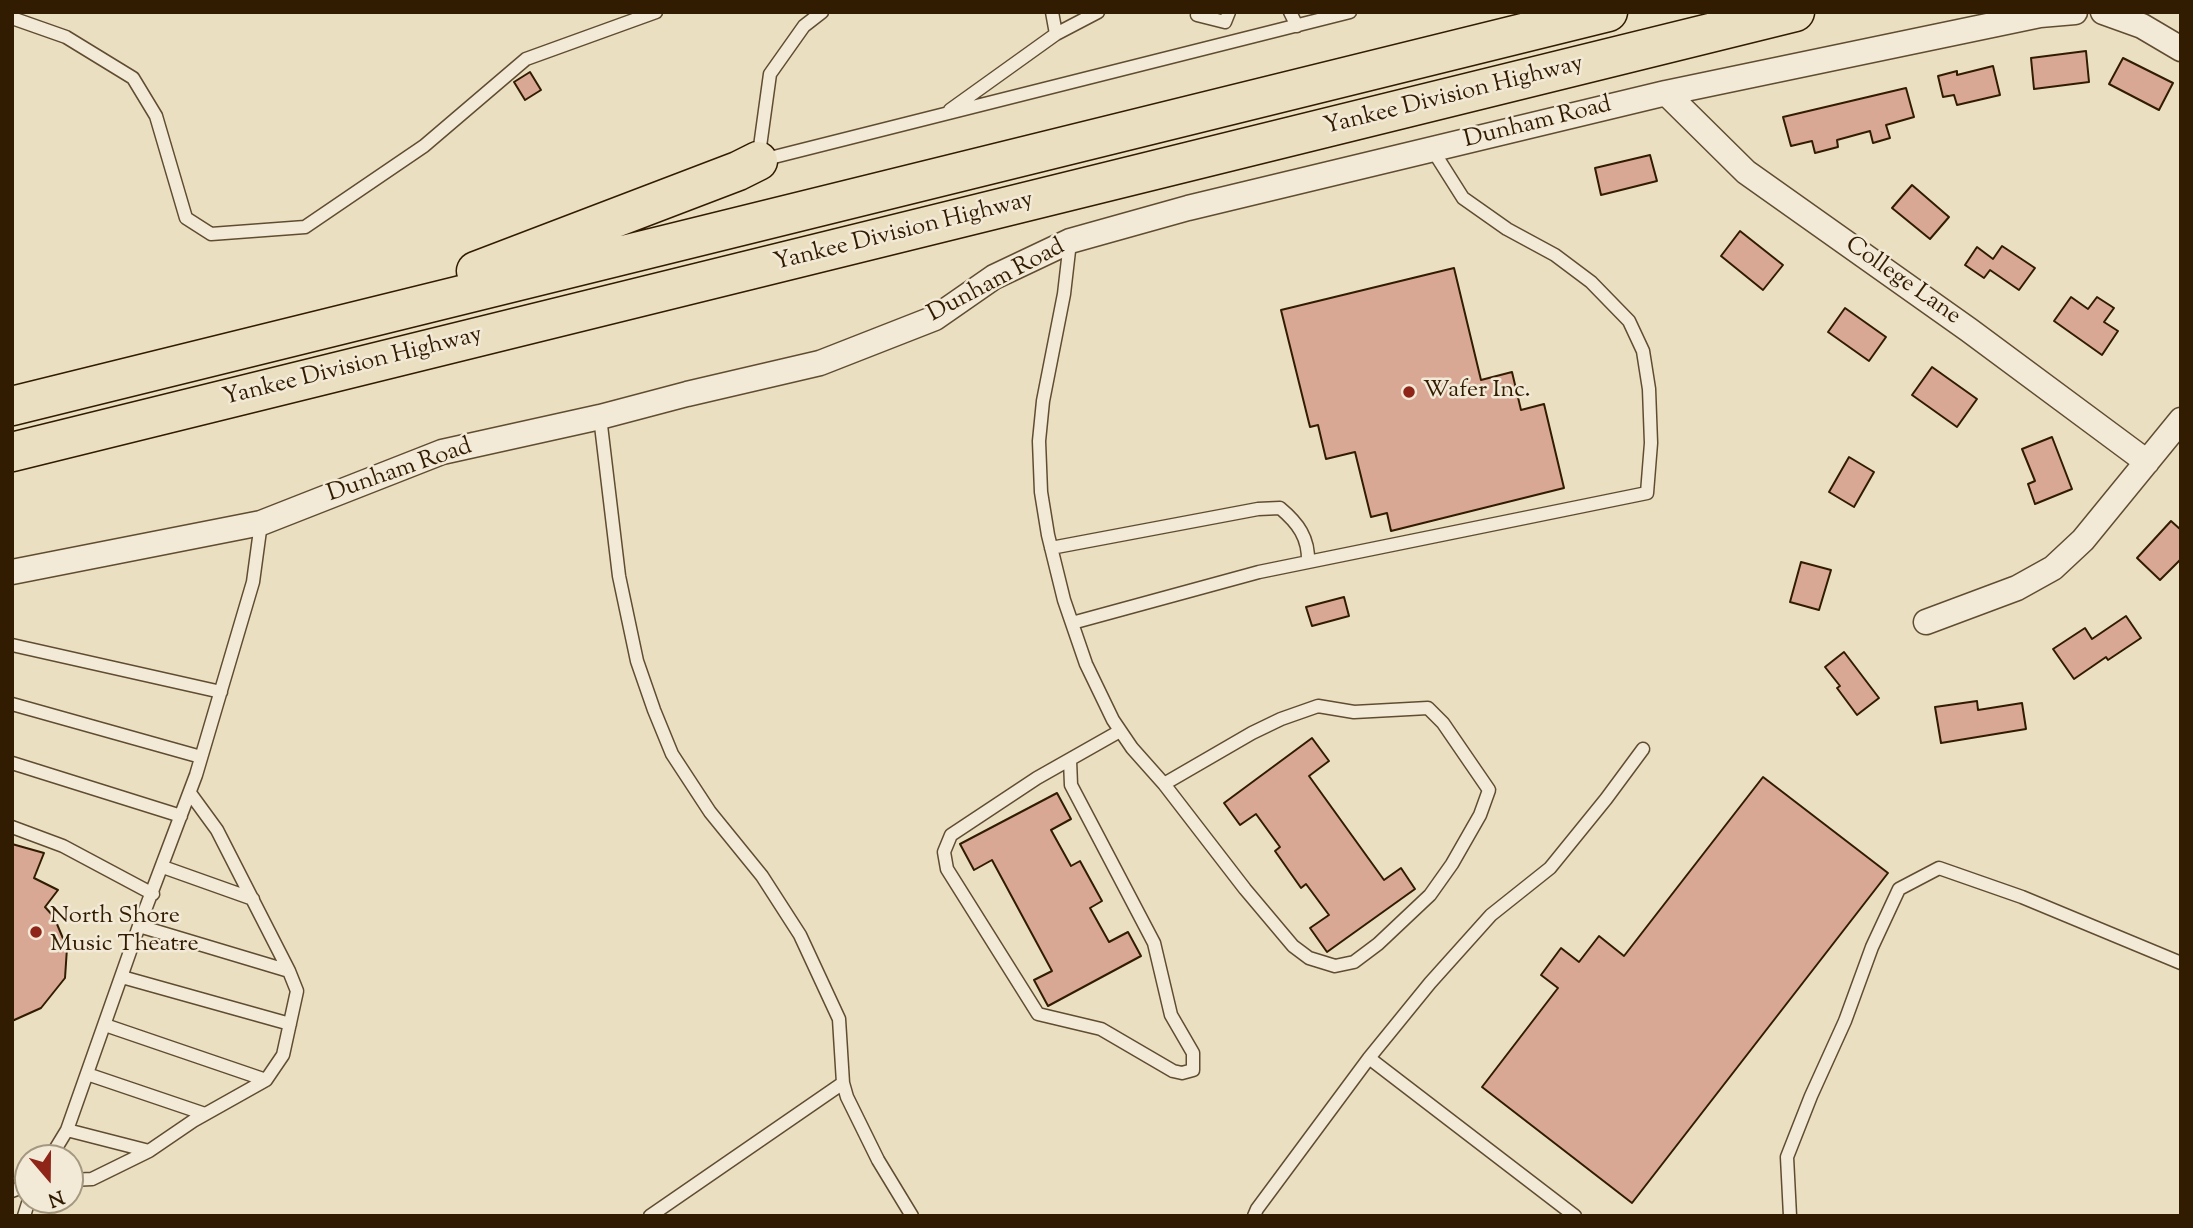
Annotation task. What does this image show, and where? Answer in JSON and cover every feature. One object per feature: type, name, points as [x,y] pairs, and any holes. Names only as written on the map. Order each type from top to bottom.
[{"type":"highway","name":"Yankee Division Highway","points":[[12,406],[1608,12]]},
{"type":"highway","name":"Yankee Division Highway","points":[[12,452],[1795,12]]},
{"type":"highway","points":[[320,330],[725,176],[758,161]]},
{"type":"street","name":"Dunham Road","points":[[12,572],[261,523],[442,452],[600,417],[820,363],[935,318],[994,277],[1070,242],[1188,208],[1666,93],[2040,15],[2075,12]]},
{"type":"street","points":[[2103,12],[2142,26],[2181,49]]},
{"type":"street","name":"College Lane","points":[[1666,93],[1746,172],[1969,330],[2147,462]]},
{"type":"street","points":[[1926,622],[2017,588],[2053,568],[2083,540],[2181,421]]},
{"type":"lane","points":[[12,18],[66,37],[133,78],[156,116],[186,218],[211,234],[305,228],[424,146],[526,59],[656,12]]},
{"type":"lane","points":[[822,12],[804,26],[770,74],[758,161],[1350,12]]},
{"type":"lane","points":[[944,114],[1056,34],[1098,12]]},
{"type":"lane","points":[[1290,12],[1297,26]]},
{"type":"lane","points":[[1051,13],[1056,34]]},
{"type":"lane","points":[[1197,15],[1225,16],[1235,41]]},
{"type":"lane","points":[[1072,623],[1259,572],[1647,493],[1651,443],[1649,389],[1643,351],[1629,321],[1591,282],[1555,255],[1507,229],[1463,198],[1432,149]]},
{"type":"lane","points":[[1070,242],[1064,294],[1043,401],[1039,441],[1041,492],[1051,548],[1072,623],[1086,664],[1112,720],[1120,731],[1293,946],[1309,958],[1335,967],[1354,962],[1378,944],[1430,895],[1464,844],[1480,815],[1489,790],[1443,723],[1428,708],[1354,712],[1318,706],[1252,733],[1164,784]]},
{"type":"lane","points":[[600,417],[619,576],[637,661],[654,710],[672,754],[703,800],[762,876],[800,935],[839,1020],[843,1083],[847,1097],[878,1160],[912,1216]]},
{"type":"lane","points":[[1051,548],[1258,509],[1280,508],[1303,533],[1308,562]]},
{"type":"lane","points":[[58,1144],[67,1130],[139,926],[190,793],[253,582],[261,523]]},
{"type":"lane","points":[[12,645],[220,692]]},
{"type":"lane","points":[[12,704],[201,757]]},
{"type":"lane","points":[[1070,760],[1071,785],[1154,943],[1171,1016],[1193,1053],[1193,1070],[1182,1073],[1172,1070],[1101,1029],[1038,1014],[947,869],[943,852],[951,835],[1037,778],[1120,731]]},
{"type":"lane","points":[[1254,1216],[1369,1058],[1430,983],[1492,915],[1550,868],[1643,749]]},
{"type":"lane","points":[[12,763],[181,816]]},
{"type":"lane","points":[[84,1179],[92,1179],[149,1151],[205,1114],[265,1080],[283,1055],[297,991],[218,830],[190,793]]},
{"type":"lane","points":[[12,827],[62,846],[153,894]]},
{"type":"lane","points":[[163,867],[253,900]]},
{"type":"lane","points":[[1790,1216],[1787,1157],[1845,1021],[1872,947],[1899,889],[1939,868],[2022,897],[2181,962]]},
{"type":"lane","points":[[139,926],[289,971]]},
{"type":"lane","points":[[122,977],[290,1024]]},
{"type":"lane","points":[[105,1025],[265,1080]]},
{"type":"lane","points":[[1369,1058],[1575,1216]]},
{"type":"lane","points":[[87,1074],[205,1114]]},
{"type":"lane","points":[[656,1214],[843,1083]]},
{"type":"lane","points":[[67,1130],[149,1151]]},
{"type":"building","points":[[2086,51],[2089,82],[2034,89],[2031,58]]},
{"type":"building","points":[[2123,58],[2173,83],[2159,110],[2109,84]]},
{"type":"building","points":[[1993,66],[2000,95],[1957,105],[1954,95],[1943,97],[1938,76],[1957,71],[1957,75]]},
{"type":"building","points":[[530,72],[541,90],[525,100],[514,82]]},
{"type":"building","points":[[1906,88],[1914,117],[1886,125],[1890,138],[1873,143],[1870,131],[1837,140],[1838,147],[1815,153],[1812,141],[1791,146],[1783,117]]},
{"type":"building","points":[[1650,155],[1657,181],[1601,195],[1595,168]]},
{"type":"building","points":[[1912,185],[1949,217],[1930,239],[1892,208]]},
{"type":"building","points":[[1740,231],[1783,265],[1763,290],[1721,256]]},
{"type":"building","points":[[2002,246],[2035,268],[2019,290],[1990,270],[1984,278],[1965,265],[1977,247],[1993,259]]},
{"type":"building","name":"Wafer Inc.","points":[[1454,268],[1481,380],[1512,372],[1521,410],[1544,404],[1564,488],[1391,531],[1387,513],[1371,517],[1355,452],[1326,459],[1318,425],[1310,427],[1281,310]]},
{"type":"building","points":[[2071,297],[2088,309],[2097,297],[2114,308],[2104,322],[2118,331],[2102,355],[2054,321]]},
{"type":"building","points":[[1845,308],[1886,337],[1869,361],[1828,332]]},
{"type":"building","points":[[1932,367],[1977,399],[1957,427],[1912,395]]},
{"type":"building","points":[[2052,437],[2072,489],[2035,504],[2028,484],[2035,481],[2022,449]]},
{"type":"building","points":[[1849,457],[1874,472],[1854,507],[1829,492]]},
{"type":"building","points":[[2171,521],[2181,530],[2181,559],[2160,580],[2137,558]]},
{"type":"building","points":[[1801,562],[1831,570],[1819,610],[1790,602]]},
{"type":"building","points":[[1344,597],[1349,616],[1312,626],[1306,607]]},
{"type":"building","points":[[2126,616],[2141,638],[2074,679],[2053,649],[2085,628],[2092,639]]},
{"type":"building","points":[[1844,652],[1879,698],[1857,715],[1825,667]]},
{"type":"building","points":[[1977,701],[1978,710],[2022,703],[2026,729],[1941,743],[1935,707]]},
{"type":"building","points":[[1312,738],[1329,761],[1309,776],[1384,880],[1401,868],[1415,889],[1327,952],[1310,928],[1329,915],[1306,884],[1301,888],[1275,851],[1280,847],[1256,814],[1240,825],[1224,803]]},
{"type":"building","points":[[1763,777],[1888,873],[1632,1203],[1482,1087],[1558,988],[1541,975],[1561,948],[1579,962],[1599,936],[1624,956]]},
{"type":"building","points":[[1057,793],[1071,819],[1051,830],[1071,866],[1080,861],[1102,901],[1090,908],[1109,942],[1128,932],[1141,956],[1048,1006],[1034,980],[1052,971],[992,860],[974,870],[960,844]]},
{"type":"building","name":"North Shore Music Theatre","points":[[12,844],[44,853],[34,878],[58,890],[45,907],[54,917],[67,948],[65,978],[41,1008],[12,1021]]},
{"type":"place","name":"Wafer Inc.","points":[[1409,392]]},
{"type":"place","name":"North Shore Music Theatre","points":[[36,932]]}]
